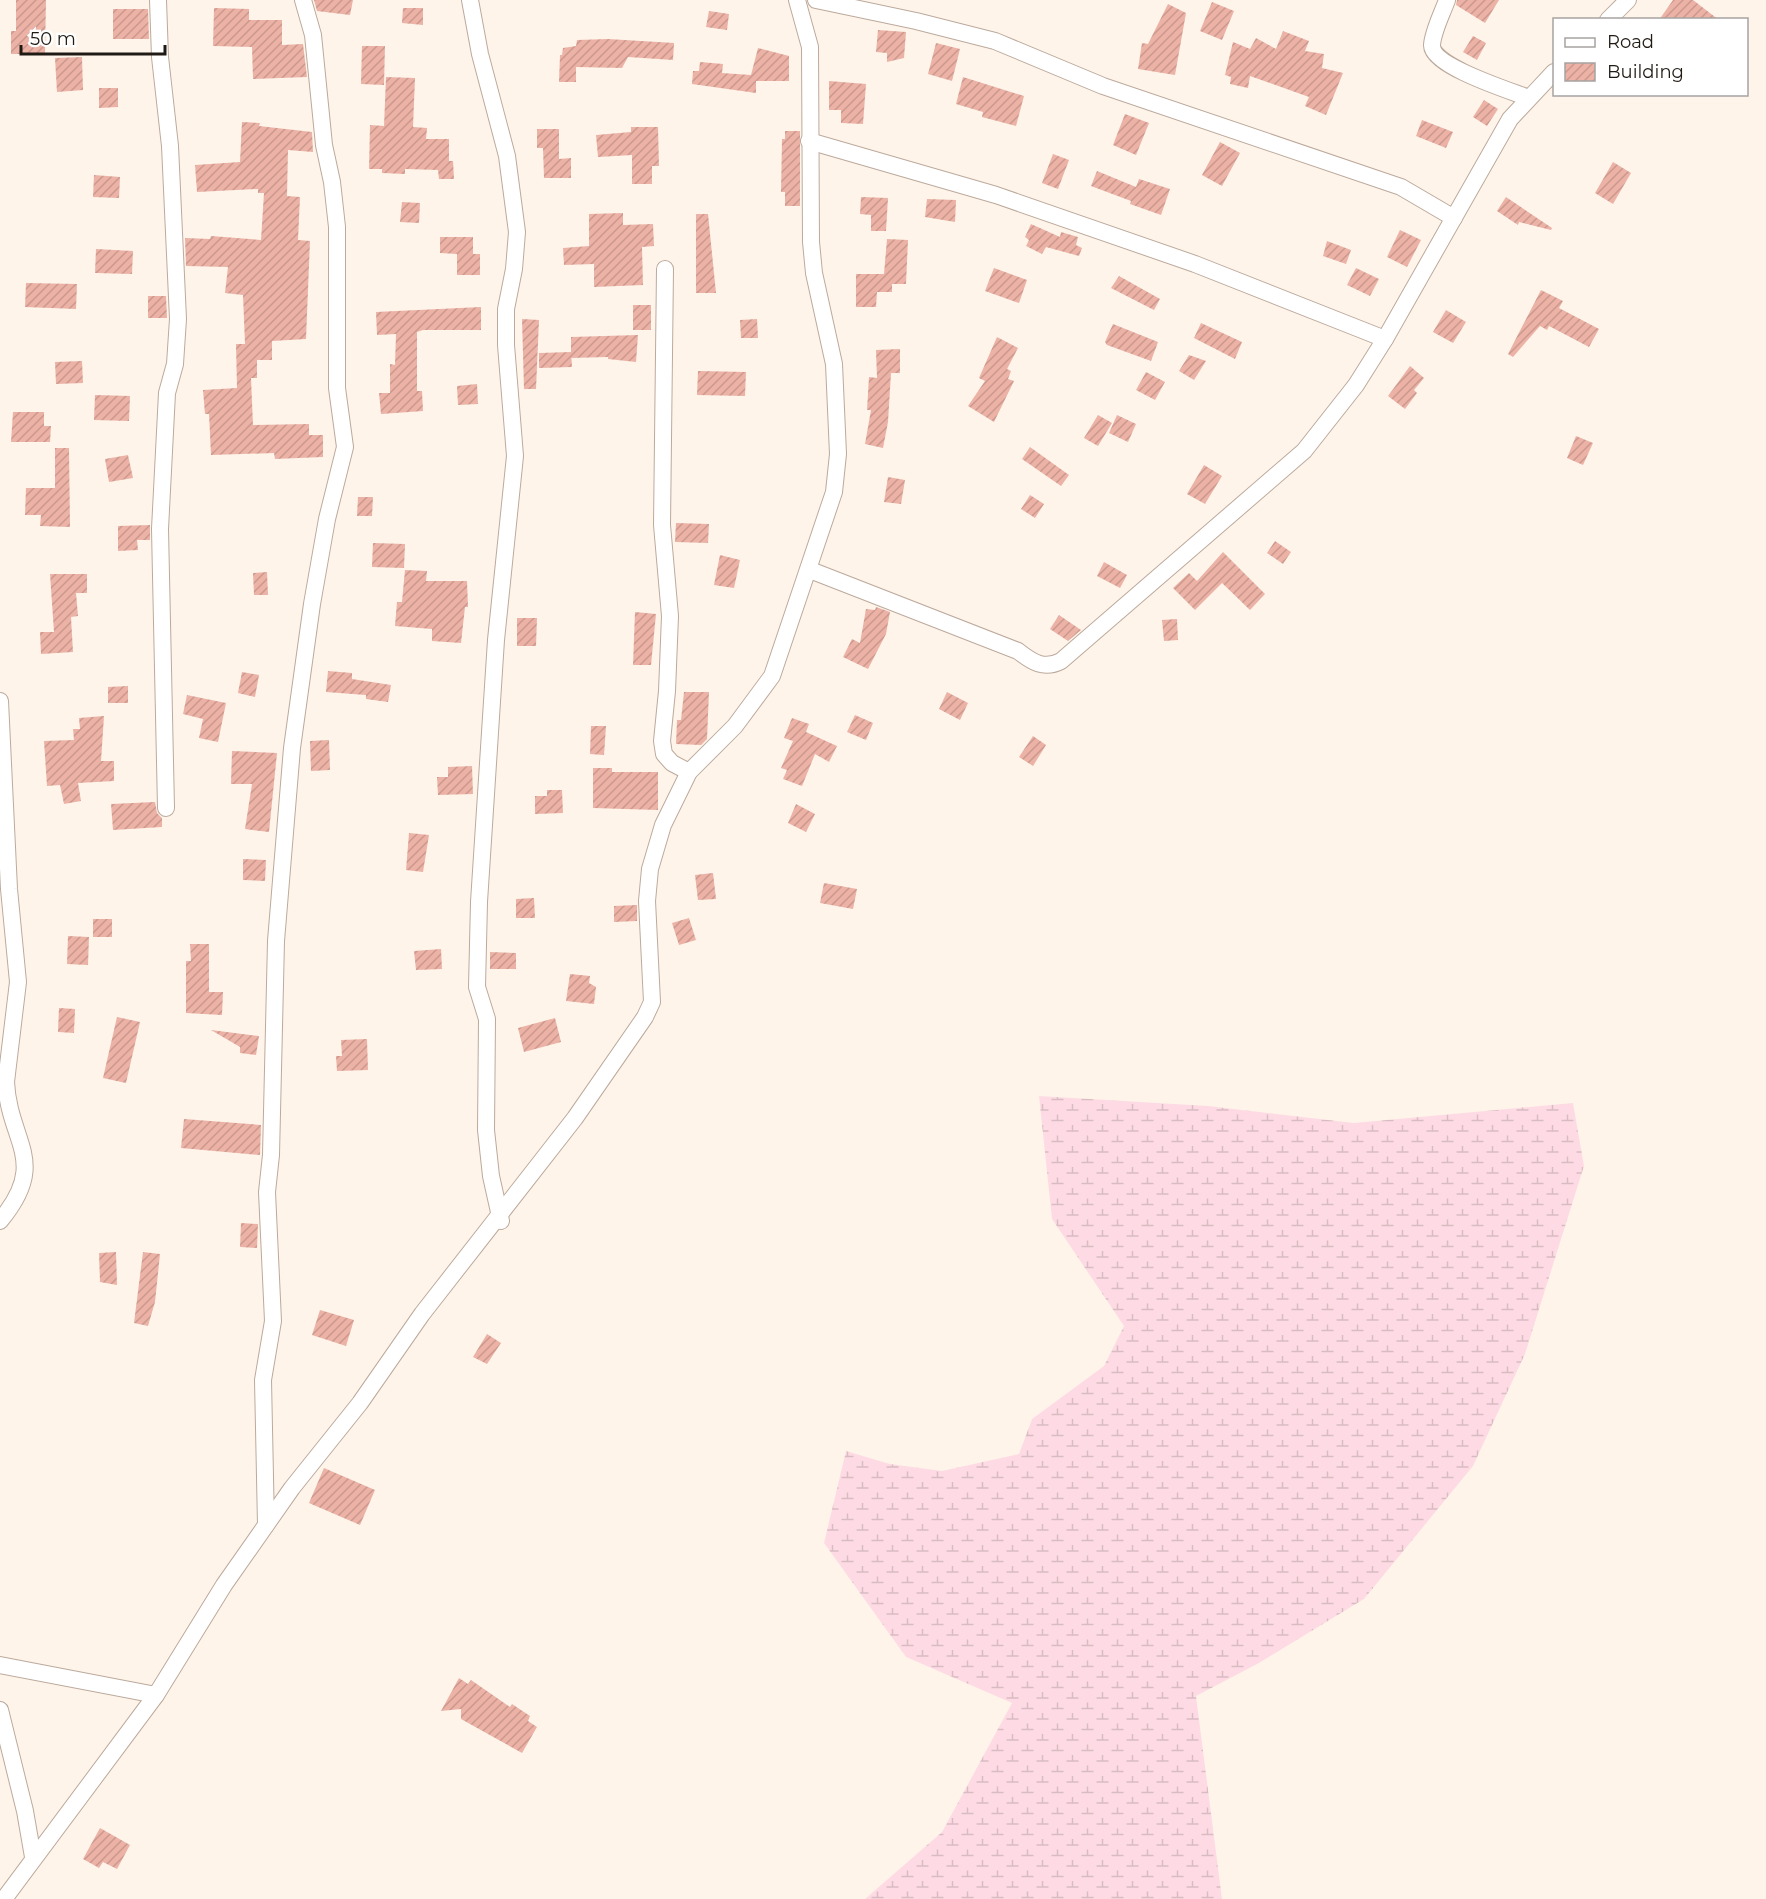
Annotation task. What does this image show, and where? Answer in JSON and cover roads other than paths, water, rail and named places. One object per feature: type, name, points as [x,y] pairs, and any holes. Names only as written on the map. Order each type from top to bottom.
[{"type":"street","points":[[158,0],[160,57],[170,146],[178,319],[175,364],[167,393],[160,529],[166,808]]},
{"type":"street","points":[[266,1525],[263,1380],[273,1321],[267,1191],[271,1155],[276,941],[292,748],[312,604],[327,519],[345,447],[338,388],[338,227],[324,145],[313,35],[303,0]]},
{"type":"street","points":[[471,0],[480,54],[507,156],[517,232],[514,269],[506,309],[506,345],[515,456],[496,640],[477,958],[477,987],[488,1019],[486,1130],[491,1176],[501,1222]]},
{"type":"street","points":[[4,1899],[33,1857],[72,1809],[156,1695],[224,1585],[266,1525],[360,1403],[422,1314],[501,1222],[645,1017],[652,1002],[647,902],[650,869],[663,825],[689,772],[735,726],[772,676],[810,570],[834,492],[838,454],[834,364],[814,273],[810,242],[810,47],[797,0]]},
{"type":"street","points":[[816,0],[916,21],[994,41],[1103,86],[1401,187],[1454,218]]},
{"type":"street","points":[[1447,0],[1432,44],[1439,59],[1452,67],[1529,98]]},
{"type":"street","points":[[1610,18],[1628,0]]},
{"type":"street","points":[[810,570],[1018,651],[1040,665],[1050,667],[1067,656],[1305,451],[1356,385],[1385,339],[1510,119],[1553,73]]},
{"type":"street","points":[[809,141],[996,195],[1195,264],[1385,339]]},
{"type":"street","points":[[665,269],[662,492],[670,616],[662,741],[664,754],[672,763],[689,772]]},
{"type":"street","points":[[0,700],[9,889],[18,982],[6,1082],[7,1099],[25,1155],[21,1191],[0,1221]]},
{"type":"street","points":[[0,1665],[156,1695]]},
{"type":"street","points":[[0,1710],[25,1811],[33,1857]]}]
